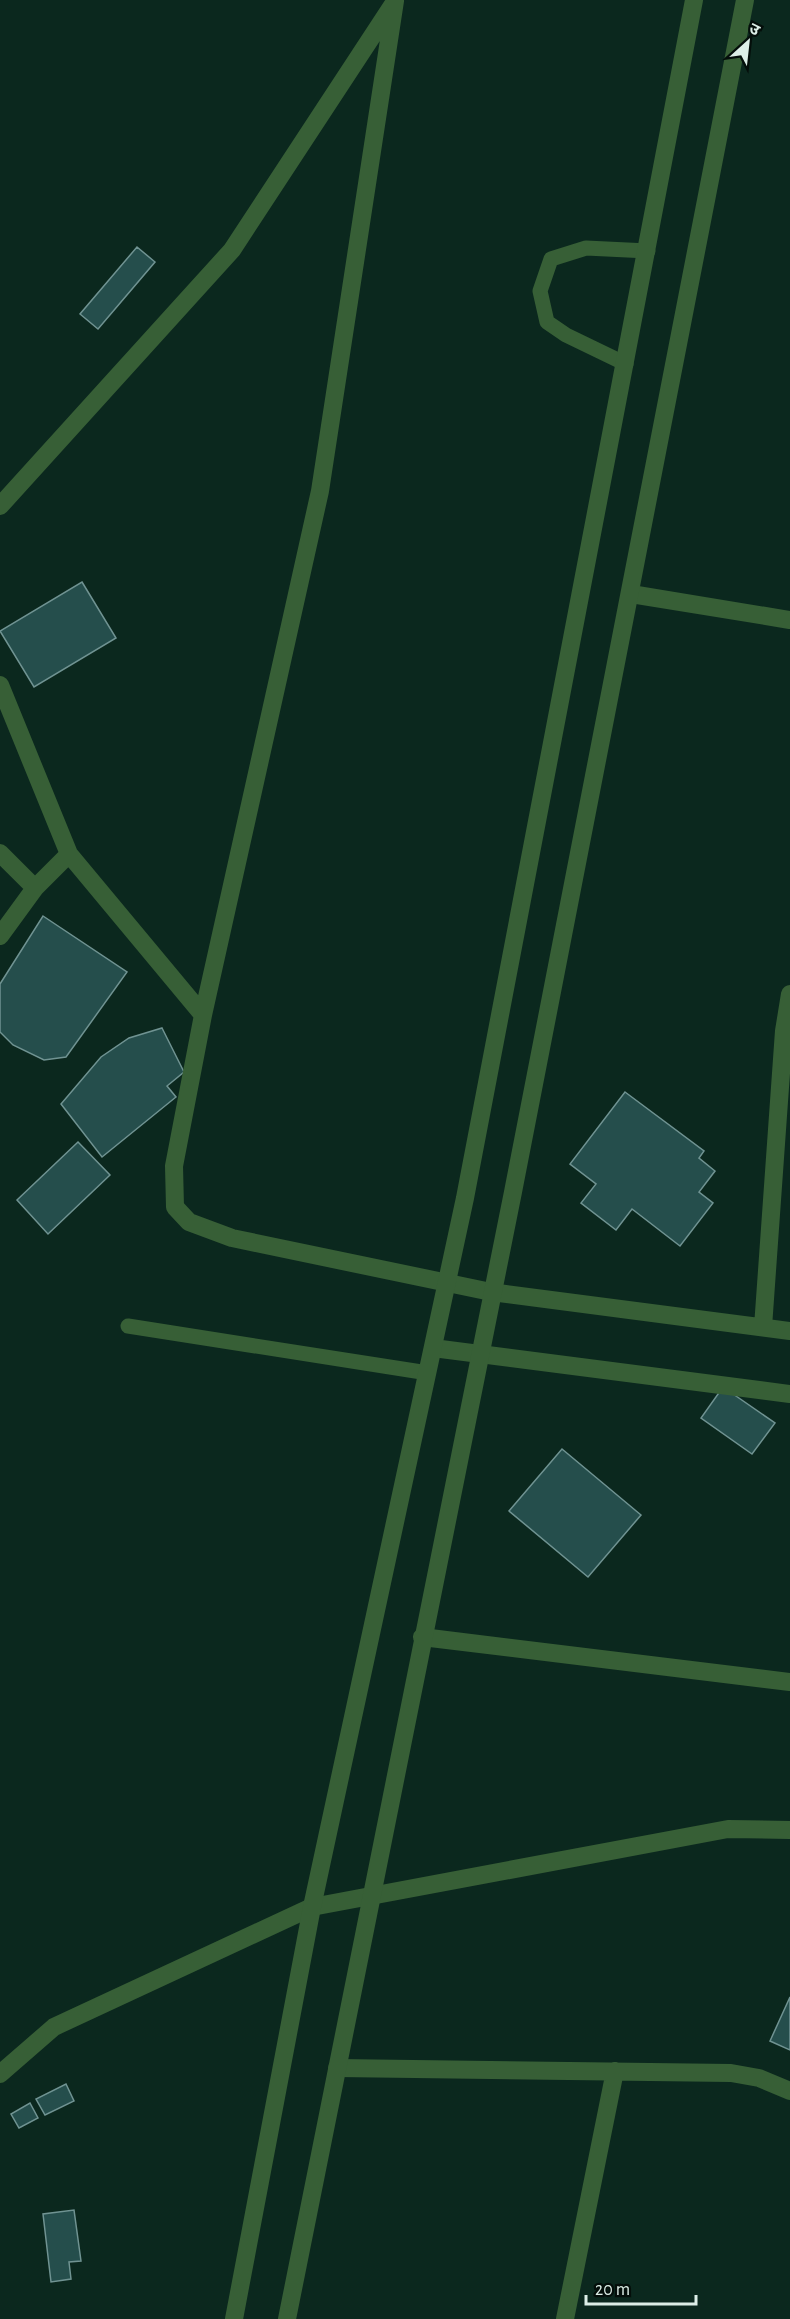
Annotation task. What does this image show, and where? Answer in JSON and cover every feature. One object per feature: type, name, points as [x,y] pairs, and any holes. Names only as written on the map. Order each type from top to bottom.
[{"type":"street","points":[[234,2319],[312,1907],[447,1282],[648,251],[694,0]]},
{"type":"street","points":[[287,2319],[631,594],[745,0]]},
{"type":"street","points":[[0,506],[232,250],[395,1]]},
{"type":"street","points":[[395,1],[320,491],[203,1015],[174,1166],[175,1207],[189,1222],[232,1238],[491,1292],[790,1330]]},
{"type":"street","points":[[631,594],[790,620]]},
{"type":"street","points":[[0,685],[69,854],[203,1015]]},
{"type":"street","points":[[0,853],[34,888]]},
{"type":"street","points":[[0,936],[34,888],[69,854]]},
{"type":"street","points":[[764,1327],[790,994]]},
{"type":"street","points":[[433,1348],[790,1394]]},
{"type":"street","points":[[422,1637],[790,1682]]},
{"type":"street","points":[[0,2074],[54,2027],[312,1907],[728,1829],[790,1830]]},
{"type":"street","points":[[337,2067],[731,2073],[759,2078],[790,2091]]},
{"type":"street","points":[[565,2319],[615,2072]]},
{"type":"lane","points":[[626,364],[566,335],[547,322],[540,291],[551,259],[586,248],[648,251]]},
{"type":"lane","points":[[128,1326],[428,1373]]},
{"type":"building","points":[[137,247],[155,262],[98,329],[80,314]]},
{"type":"building","points":[[82,582],[116,638],[34,687],[0,631]]},
{"type":"building","points":[[43,916],[127,972],[66,1057],[44,1060],[13,1045],[0,1032],[0,984]]},
{"type":"building","points":[[162,1028],[184,1072],[167,1086],[176,1097],[102,1157],[61,1104],[101,1057],[129,1038]]},
{"type":"building","points":[[625,1092],[704,1151],[699,1158],[715,1171],[699,1192],[713,1203],[680,1246],[632,1209],[616,1230],[581,1203],[596,1184],[570,1164]]},
{"type":"building","points":[[78,1142],[110,1175],[48,1234],[17,1200]]},
{"type":"building","points":[[723,1387],[775,1423],[752,1454],[701,1418]]},
{"type":"building","points":[[562,1449],[641,1515],[588,1577],[509,1511]]},
{"type":"building","points":[[790,1997],[790,2050],[770,2041]]},
{"type":"building","points":[[66,2084],[74,2101],[45,2115],[36,2099]]},
{"type":"building","points":[[30,2103],[38,2118],[19,2128],[11,2114]]},
{"type":"building","points":[[74,2210],[81,2261],[69,2262],[71,2279],[51,2282],[43,2214]]}]
